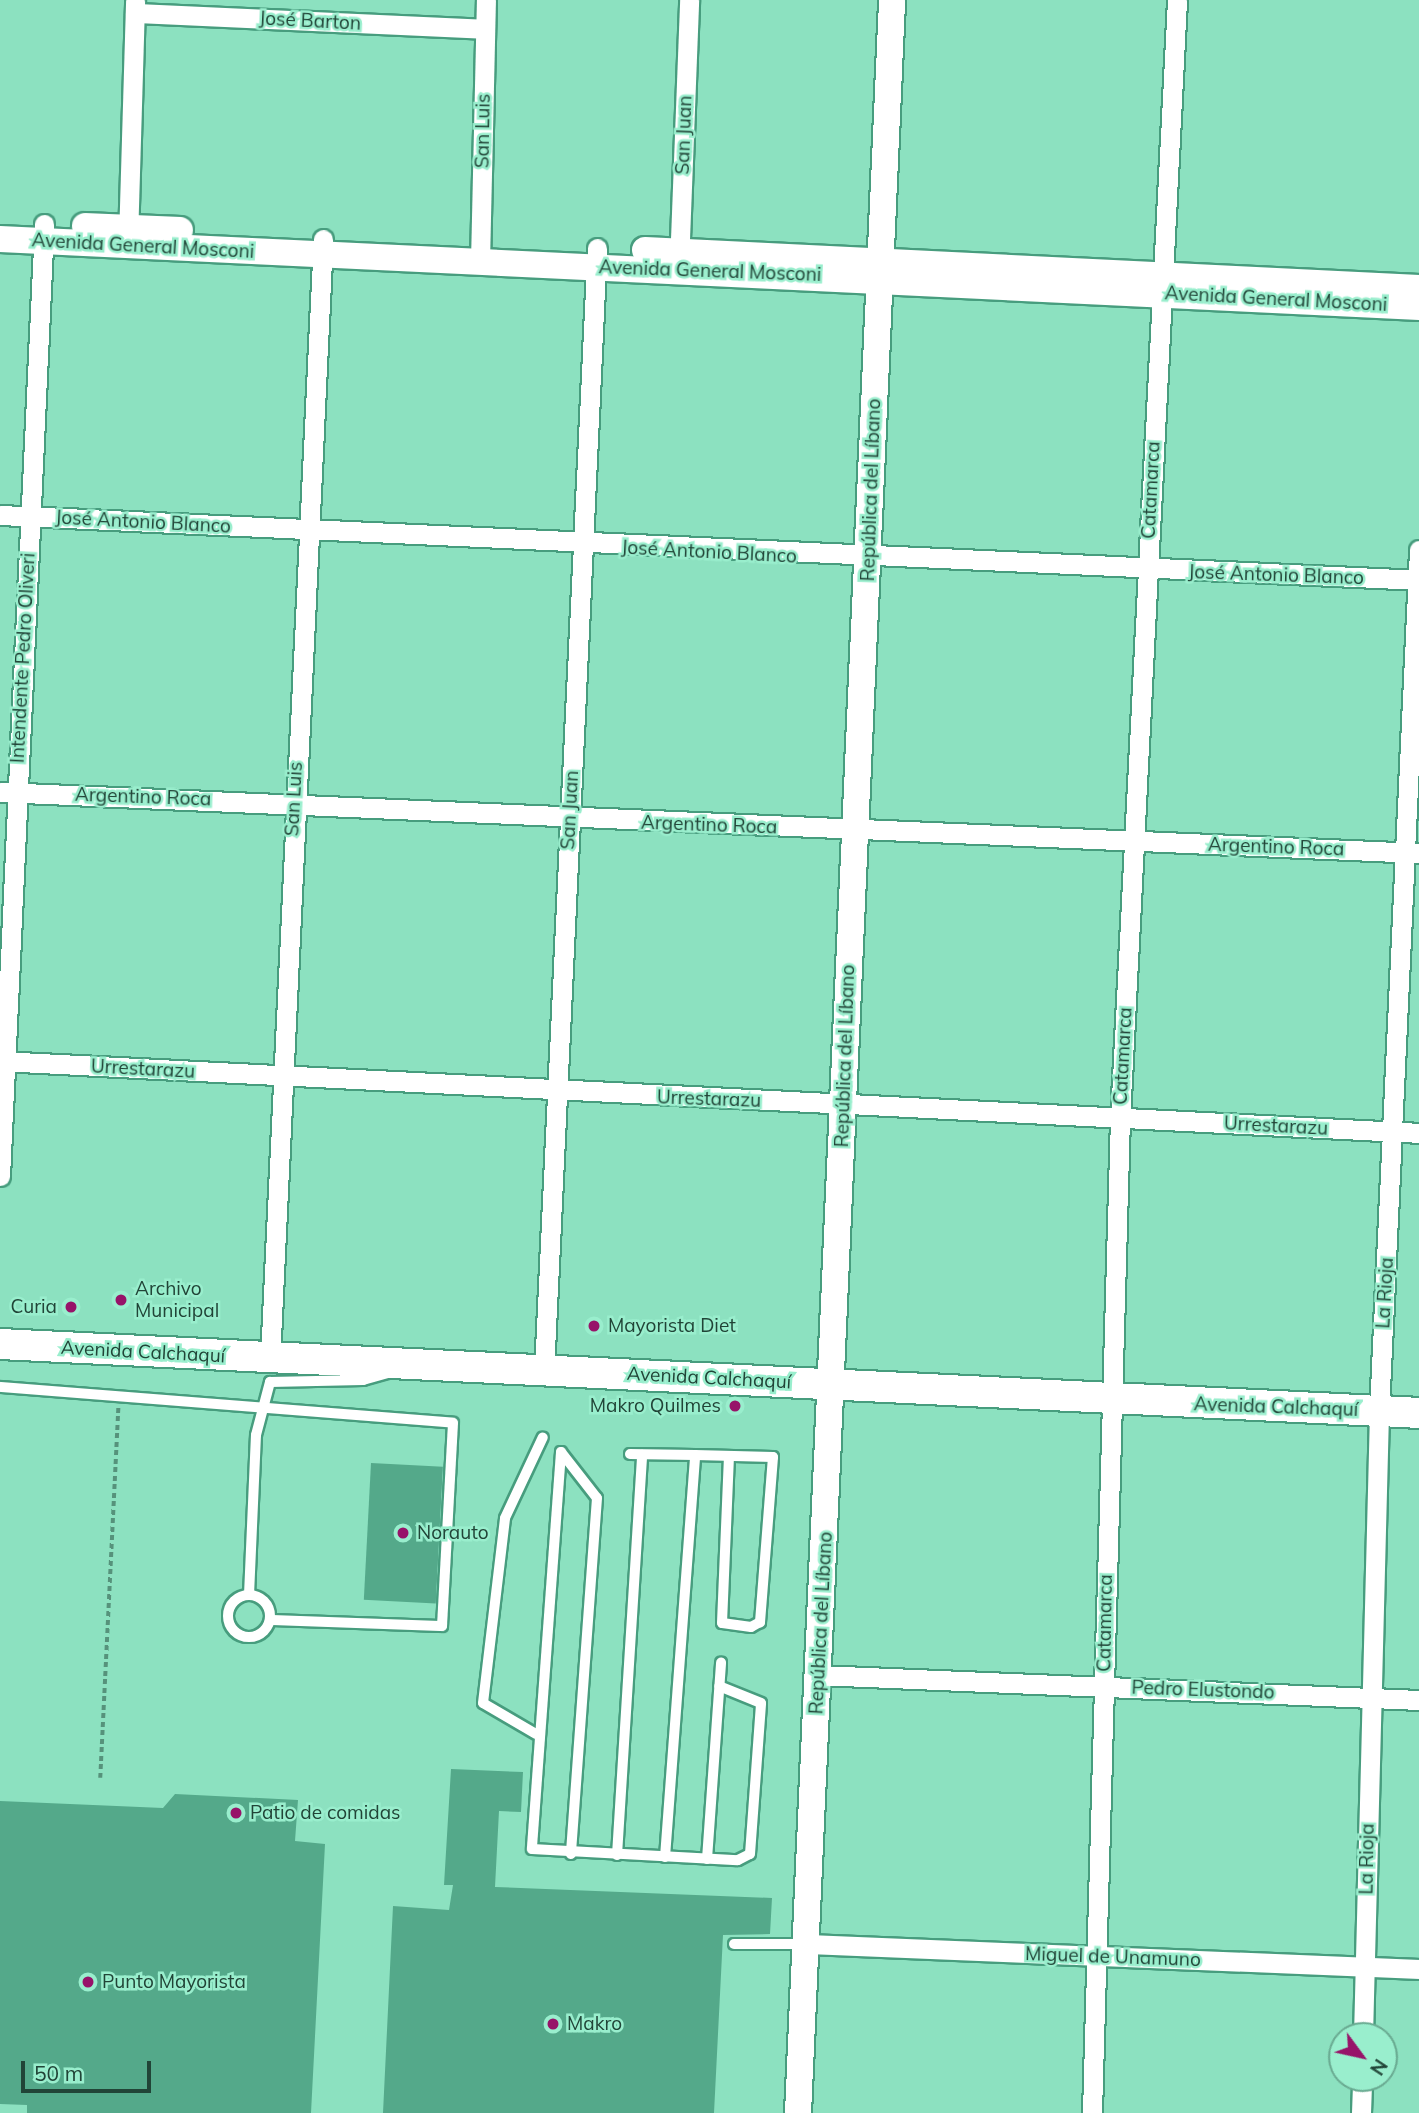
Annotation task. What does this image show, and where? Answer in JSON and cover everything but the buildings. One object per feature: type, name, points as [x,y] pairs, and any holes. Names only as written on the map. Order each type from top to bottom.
[{"type":"main road","name":"Avenida Calchaquí","points":[[0,1344],[1419,1413]]},
{"type":"street","name":"San Luis","points":[[480,253],[486,0]]},
{"type":"street","name":"San Juan","points":[[679,260],[689,0]]},
{"type":"street","name":"República del Líbano","points":[[798,2113],[808,1944],[842,1105],[869,559],[891,0]]},
{"type":"street","name":"Catamarca","points":[[1092,2113],[1120,1118],[1177,0]]},
{"type":"street","name":"José Barton","points":[[135,7],[485,29]]},
{"type":"street","points":[[128,236],[135,7]]},
{"type":"street","name":"Avenida General Mosconi","points":[[0,221],[43,232],[322,247],[880,268],[1162,284],[1419,307]]},
{"type":"street","name":"Avenida General Mosconi","points":[[0,239],[43,232]]},
{"type":"street","name":"Intendente Pedro Oliveri","points":[[0,1175],[8,792],[29,516],[43,232]]},
{"type":"street","name":"San Luis","points":[[270,1359],[280,1075],[322,247]]},
{"type":"street","name":"San Juan","points":[[544,1371],[597,257]]},
{"type":"street","name":"Avenida General Mosconi","points":[[1162,284],[1419,288]]},
{"type":"street","name":"José Antonio Blanco","points":[[0,515],[582,546],[1418,580]]},
{"type":"street","name":"La Rioja","points":[[1363,2022],[1379,1411],[1411,853],[1419,550]]},
{"type":"street","name":"Argentino Roca","points":[[8,792],[569,819],[1411,853]]},
{"type":"street","name":"Urrestarazu","points":[[2,1062],[280,1075],[557,1093],[1419,1133]]},
{"type":"street","name":"Pedro Elustondo","points":[[818,1675],[1419,1700]]},
{"type":"street","name":"Miguel de Unamuno","points":[[808,1944],[1419,1969]]},
{"type":"street","points":[[1361,2113],[1362,2092]]},
{"type":"lane","points":[[249,1595],[256,1435],[270,1382],[280,1377],[363,1380],[414,1365]]},
{"type":"lane","points":[[0,1387],[246,1403],[264,1410],[453,1423],[442,1626],[270,1619]]},
{"type":"lane","points":[[536,1734],[483,1703],[505,1518],[543,1437]]},
{"type":"lane","points":[[571,1854],[597,1498],[561,1451],[528,1844],[538,1853],[571,1854],[617,1855],[707,1858],[750,1854],[761,1703],[719,1686]]},
{"type":"lane","points":[[630,1454],[642,1455],[695,1455],[773,1457],[760,1622],[751,1627],[722,1623],[729,1456]]},
{"type":"lane","points":[[617,1855],[642,1455]]},
{"type":"lane","points":[[665,1857],[695,1455]]},
{"type":"lane","points":[[249,1595],[267,1605],[270,1619],[258,1635],[235,1632],[229,1609],[249,1595]]},
{"type":"lane","points":[[707,1858],[721,1662]]},
{"type":"lane","points":[[734,1944],[808,1944]]},
{"type":"path","points":[[100,1778],[118,1395]]},
{"type":"place","name":"Archivo Municipal","points":[[121,1300]]},
{"type":"place","name":"Curia","points":[[71,1307]]},
{"type":"place","name":"Mayorista Diet","points":[[594,1326]]},
{"type":"place","name":"Makro Quilmes","points":[[735,1406]]},
{"type":"place","name":"Norauto","points":[[403,1533]]},
{"type":"place","name":"Patio de comidas","points":[[236,1813]]},
{"type":"place","name":"Punto Mayorista","points":[[88,1982]]},
{"type":"place","name":"Makro","points":[[553,2024]]}]
